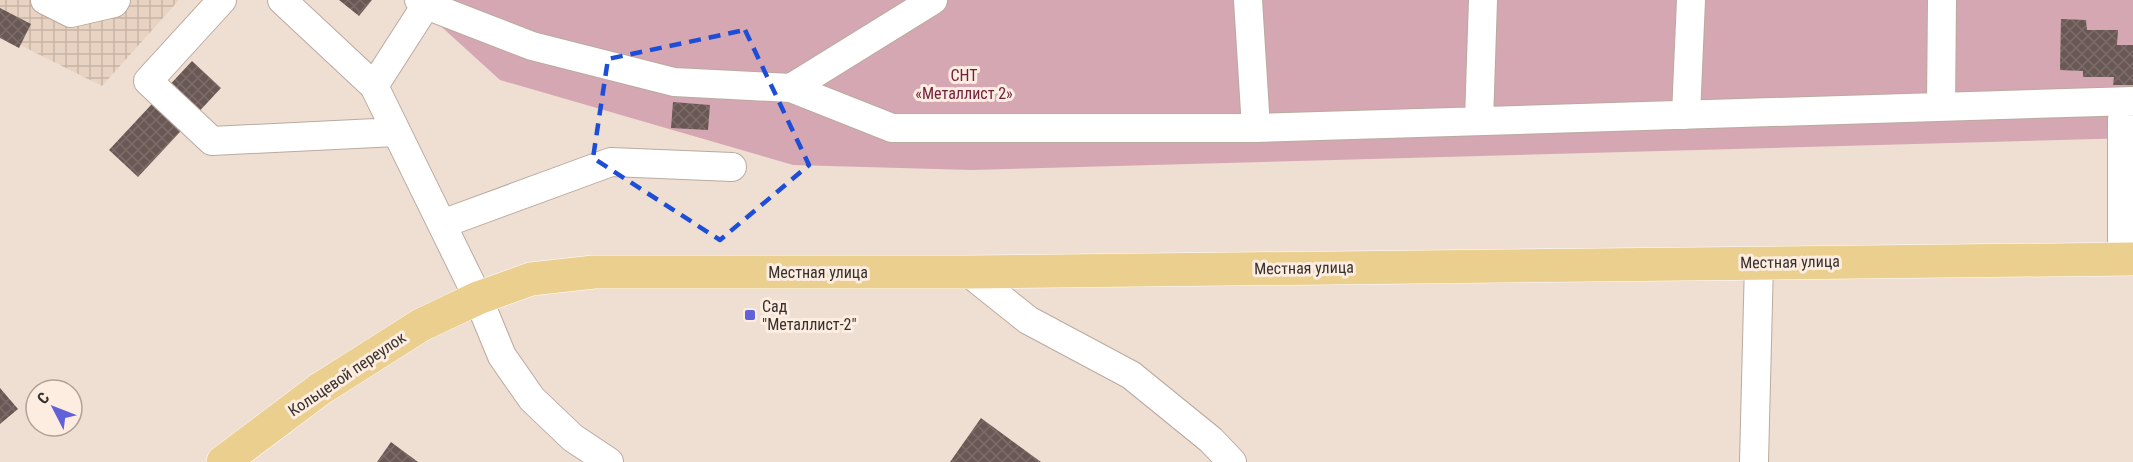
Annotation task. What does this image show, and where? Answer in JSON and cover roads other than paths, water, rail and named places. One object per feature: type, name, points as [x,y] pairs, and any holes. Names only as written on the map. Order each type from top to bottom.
[{"type":"main road","name":"Местная улица","points":[[478,298],[531,279],[594,272],[968,272],[2127,259]]},
{"type":"main road","name":"Кольцевой переулок","points":[[223,462],[320,389],[421,325],[478,298]]},
{"type":"street","points":[[45,0],[71,13],[114,3],[116,0]]},
{"type":"street","points":[[222,0],[148,81],[212,141],[396,132]]},
{"type":"street","points":[[282,0],[374,86],[478,298],[502,356],[532,399],[573,438],[609,462]]},
{"type":"street","points":[[791,88],[933,0]]},
{"type":"street","points":[[1248,0],[1256,128]]},
{"type":"street","points":[[1479,121],[1483,0]]},
{"type":"street","points":[[1686,115],[1691,0]]},
{"type":"street","points":[[1941,108],[1942,0]]},
{"type":"street","points":[[374,86],[422,2],[532,46],[674,82],[791,88],[892,128],[1256,128],[1941,108],[2128,110],[2127,259]]},
{"type":"street","points":[[442,224],[611,162],[732,167]]},
{"type":"street","points":[[1754,462],[1759,262]]},
{"type":"street","points":[[968,272],[1028,320],[1131,375],[1211,440],[1232,462]]},
{"type":"place","name":"Сад \"Металлист-2\"","points":[[750,315]]},
{"type":"park label","name":"СНТ «Металлист 2»","points":[[964,84]]}]
